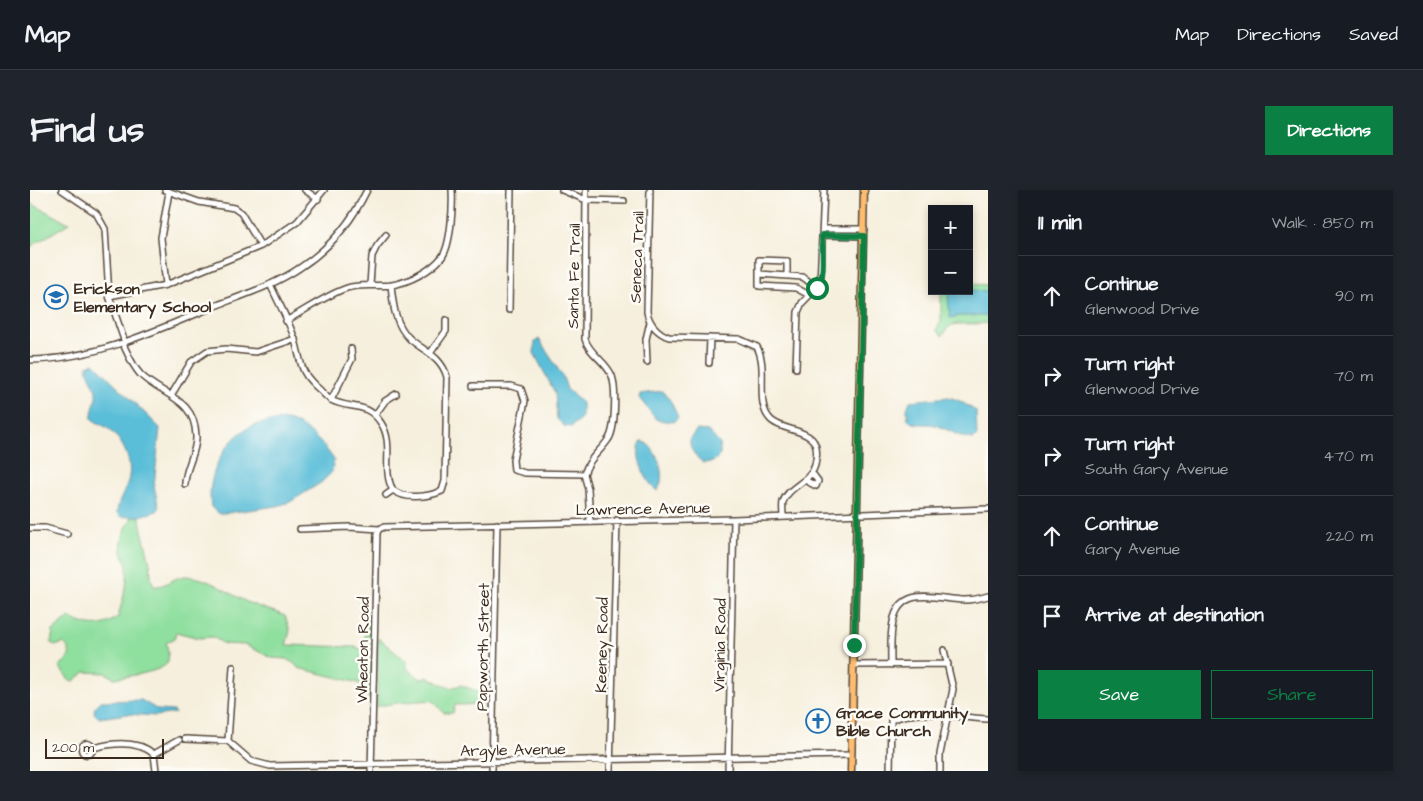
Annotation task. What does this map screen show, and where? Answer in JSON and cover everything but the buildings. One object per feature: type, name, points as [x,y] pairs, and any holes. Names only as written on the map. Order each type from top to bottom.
[{"type":"main road","points":[[851,771],[864,190]]},
{"type":"street","points":[[62,190],[96,214],[105,229],[109,296],[124,343],[138,372],[155,386],[172,394],[188,410],[196,429],[195,449],[185,477],[185,484]]},
{"type":"street","points":[[306,190],[318,199]]},
{"type":"street","points":[[109,296],[166,284],[261,246],[289,229],[318,199],[324,190]]},
{"type":"street","points":[[30,360],[60,359],[124,343],[270,284],[302,267],[334,240],[354,214],[367,190]]},
{"type":"street","points":[[286,321],[347,288],[391,285],[418,276],[443,256],[451,224],[452,190]]},
{"type":"street","points":[[509,310],[511,190]]},
{"type":"street","points":[[562,190],[586,200],[624,201]]},
{"type":"street","name":"Santa Fe Trail","points":[[584,474],[592,457],[611,435],[614,388],[610,371],[588,348],[585,338],[586,190]]},
{"type":"street","name":"Seneca Trail","points":[[650,190],[647,312],[650,322],[660,333],[668,336],[739,339],[757,347],[763,362],[765,410],[770,420],[808,435],[814,446],[816,455],[812,473],[787,495],[783,502],[783,517]]},
{"type":"street","points":[[796,368],[798,312],[802,303],[820,284],[824,190]]},
{"type":"street","points":[[166,284],[161,238],[167,191],[198,202],[234,208],[241,212],[261,246]]},
{"type":"street","points":[[823,229],[864,233]]},
{"type":"street","points":[[822,235],[864,233]]},
{"type":"street","points":[[370,285],[372,256],[386,235]]},
{"type":"street","points":[[787,275],[787,260],[759,260],[759,286],[796,288],[809,295]]},
{"type":"street","points":[[759,274],[803,277],[817,288]]},
{"type":"street","points":[[270,284],[295,339],[304,374],[331,400],[360,406],[375,415],[387,434],[388,478],[393,490],[405,496],[428,496],[442,491],[446,478],[448,386],[444,368],[431,352],[410,339],[400,325],[394,309],[391,285]]},
{"type":"street","points":[[431,352],[446,331],[446,320]]},
{"type":"street","points":[[647,362],[646,348],[650,322]]},
{"type":"street","points":[[709,363],[710,338]]},
{"type":"street","points":[[172,394],[197,356],[208,351],[226,349],[256,352],[295,339]]},
{"type":"street","points":[[331,400],[352,359],[350,349]]},
{"type":"street","points":[[473,386],[511,386],[522,389],[524,401],[513,460],[516,470],[525,473],[584,474],[588,488],[590,521]]},
{"type":"street","points":[[375,415],[385,401],[396,394]]},
{"type":"street","name":"Seneca Trail","points":[[805,480],[816,486],[818,481],[812,473]]},
{"type":"street","points":[[386,495],[393,490]]},
{"type":"street","name":"Lawrence Avenue","points":[[300,529],[349,527],[379,529],[384,526],[734,519],[988,509]]},
{"type":"street","name":"Virginia Road","points":[[728,771],[734,519]]},
{"type":"street","name":"Keeney Road","points":[[610,771],[617,520]]},
{"type":"street","name":"Papworth Street","points":[[492,771],[497,524]]},
{"type":"street","points":[[30,528],[45,528],[67,534]]},
{"type":"street","name":"Wheaton Road","points":[[371,771],[377,533],[379,529]]},
{"type":"street","points":[[891,665],[893,621],[900,607],[908,601],[925,595],[964,600],[988,596]]},
{"type":"street","points":[[940,771],[941,751],[953,689],[944,650]]},
{"type":"street","points":[[854,665],[948,664]]},
{"type":"street","points":[[154,754],[182,739],[228,741],[234,667]]},
{"type":"street","points":[[890,771],[891,720],[905,715],[988,719]]},
{"type":"street","name":"Argyle Avenue","points":[[228,741],[251,761],[264,766],[851,755]]},
{"type":"street","points":[[93,748],[123,744],[136,745],[154,754]]},
{"type":"street","points":[[154,754],[156,771]]},
{"type":"green space","points":[[30,203],[69,223],[30,247]]},
{"type":"green space","points":[[973,284],[988,285],[988,323],[951,325],[942,336],[936,330],[941,321],[941,295],[973,295]]},
{"type":"green space","points":[[140,516],[154,586],[186,576],[203,579],[249,603],[285,616],[290,631],[286,645],[355,647],[364,650],[366,617],[370,614],[370,697],[367,697],[360,684],[298,668],[294,663],[286,659],[272,658],[245,645],[224,644],[213,637],[199,638],[176,632],[175,638],[166,643],[169,656],[168,661],[158,669],[143,674],[114,678],[106,673],[85,672],[74,681],[69,680],[59,666],[68,658],[69,650],[64,643],[55,646],[51,643],[53,631],[69,618],[88,625],[100,625],[118,617],[127,579],[127,566],[122,551],[123,537],[132,517]]},
{"type":"green space","points":[[378,638],[407,662],[407,669],[421,679],[427,677],[450,688],[461,685],[484,694],[485,704],[455,705],[453,713],[444,713],[433,701],[396,703],[377,707]]},
{"type":"water","points":[[973,290],[988,291],[988,316],[959,316],[950,318],[948,295],[973,295]]},
{"type":"water","points":[[539,339],[563,377],[567,389],[582,403],[582,417],[571,427],[564,426],[557,419],[555,393],[534,353],[535,342]]},
{"type":"water","points":[[94,363],[160,428],[154,486],[159,508],[157,511],[140,516],[121,517],[117,513],[129,476],[128,460],[118,438],[106,427],[92,419],[96,392],[87,366]]},
{"type":"water","points":[[662,391],[670,400],[678,417],[674,422],[657,420],[639,398],[640,394]]},
{"type":"water","points":[[949,397],[960,401],[976,411],[977,436],[973,439],[963,437],[935,425],[917,424],[908,420],[907,409],[910,401]]},
{"type":"water","points":[[286,420],[307,430],[325,448],[334,460],[332,472],[322,482],[290,502],[277,506],[220,514],[211,507],[211,484],[214,473],[224,451],[231,442],[239,434],[252,426]]},
{"type":"water","points":[[697,430],[708,431],[720,444],[720,455],[713,462],[703,463],[692,449],[690,438]]},
{"type":"water","points":[[642,441],[652,449],[659,463],[661,478],[657,491],[645,475],[639,460],[639,447]]},
{"type":"water","points":[[141,700],[158,710],[174,711],[176,713],[156,716],[127,714],[99,718],[94,713],[95,707],[101,701]]},
{"type":"place","name":"Erickson Elementary School","points":[[56,297]]},
{"type":"place","name":"Grace Community Bible Church","points":[[818,721]]},
{"type":"route","points":[[817,288],[820,284],[822,270],[822,235],[864,236],[854,645]]}]
